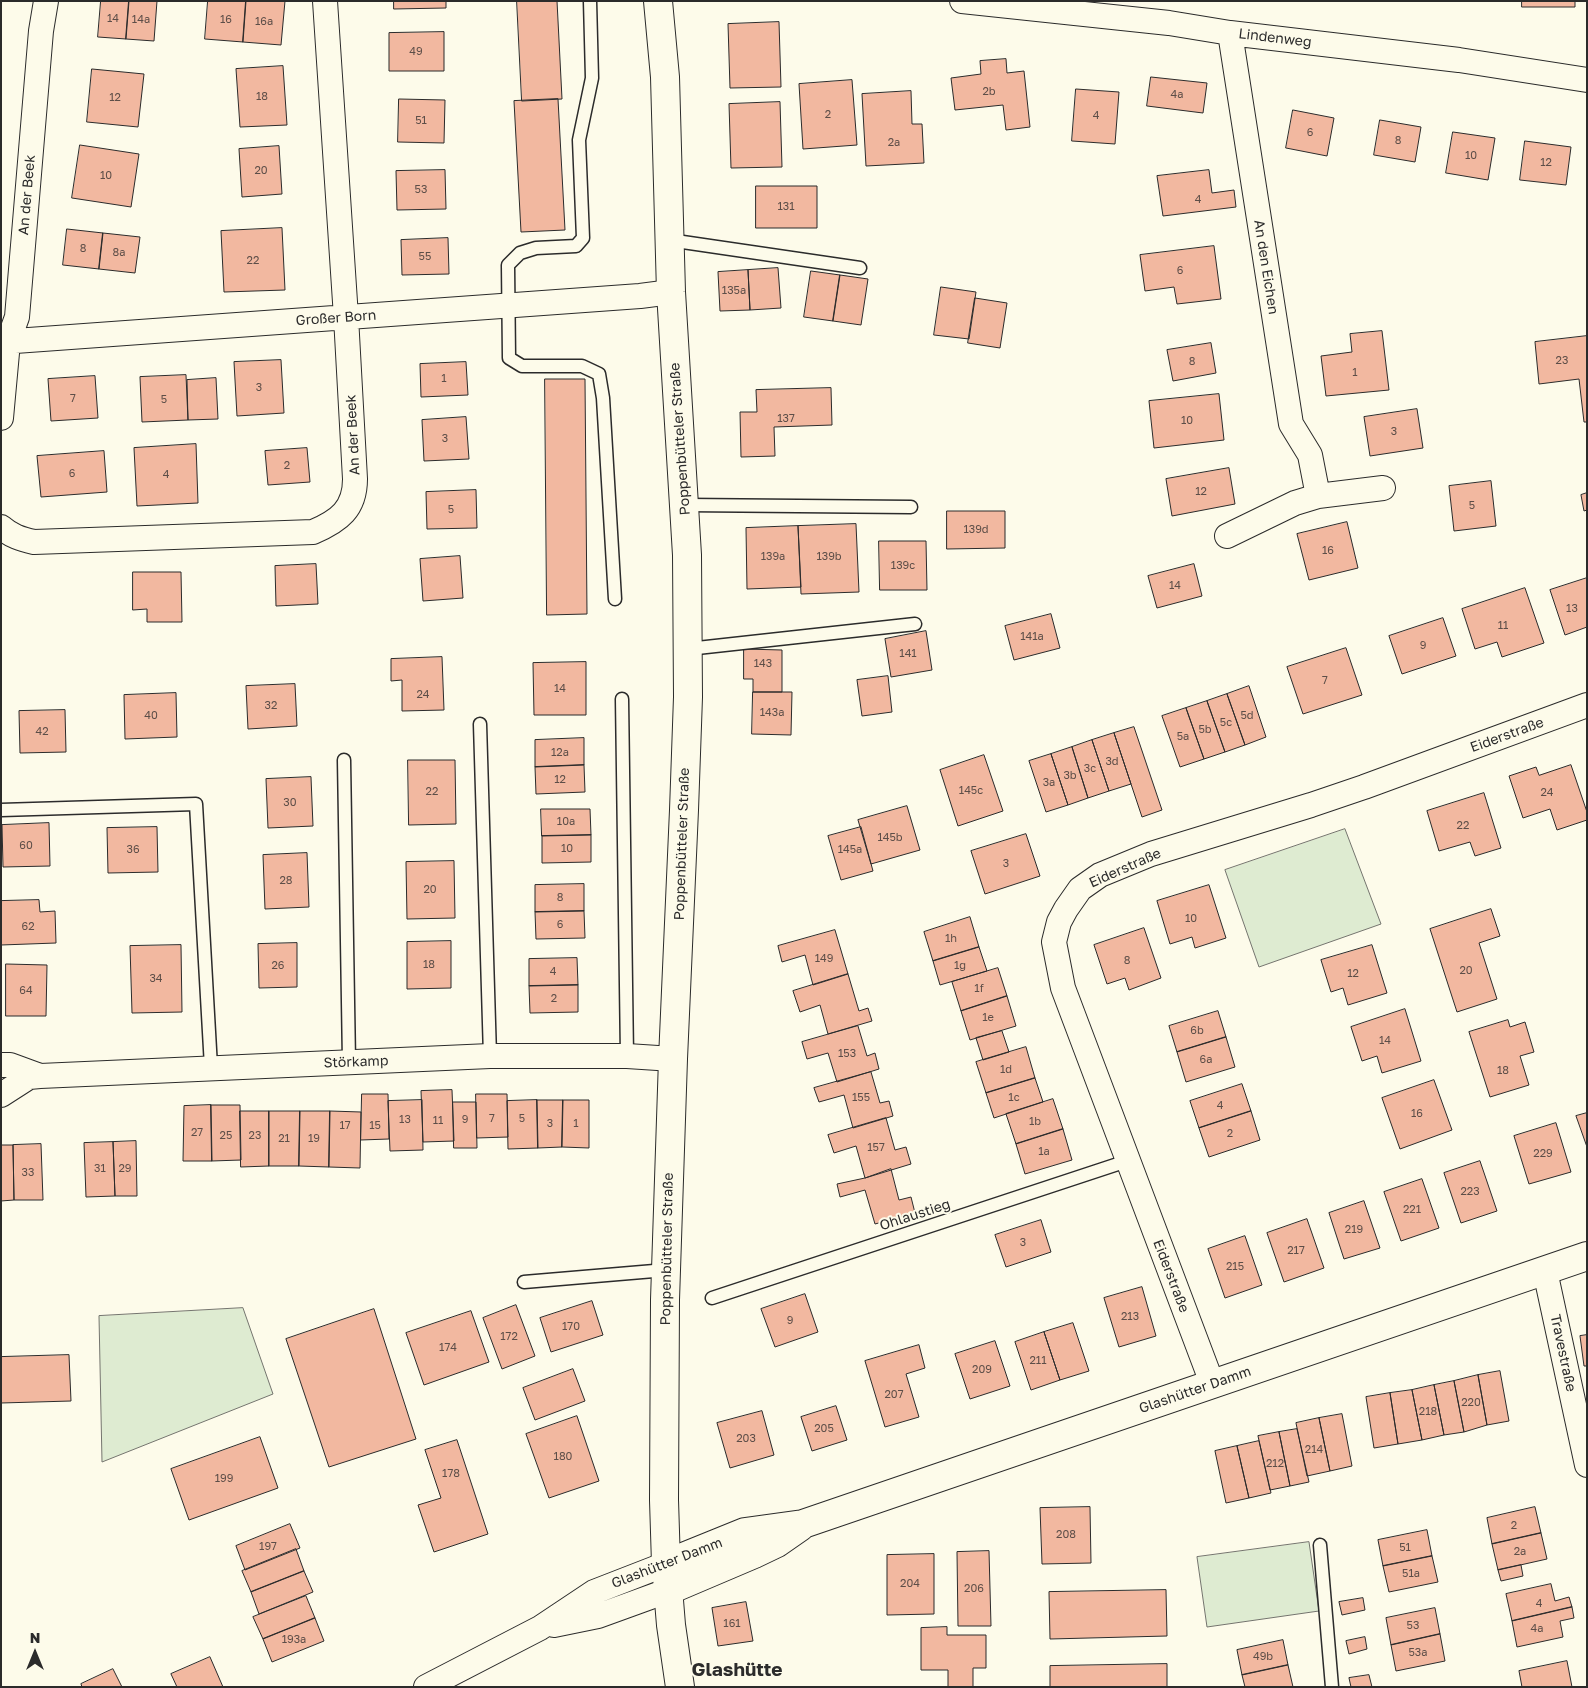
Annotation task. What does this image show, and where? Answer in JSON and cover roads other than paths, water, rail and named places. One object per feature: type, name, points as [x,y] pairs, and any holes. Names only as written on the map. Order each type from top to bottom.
[{"type":"main road","name":"Poppenbütteler Straße","points":[[658,1],[665,77],[671,292],[687,554],[688,649],[683,854],[673,1059],[666,1270],[664,1485],[667,1591],[680,1687]]},
{"type":"main road","name":"Glashütter Damm","points":[[666,1564],[745,1532],[803,1524],[1587,1256]]},
{"type":"main road","name":"Glashütter Damm","points":[[667,1591],[769,1547],[803,1524]]},
{"type":"street","name":"An der Beek","points":[[1,418],[5,342],[17,317],[41,31],[46,1]]},
{"type":"street","name":"An der Beek","points":[[1,527],[14,536],[34,542],[314,532],[329,525],[346,510],[353,499],[355,488],[346,317],[325,1]]},
{"type":"street","name":"Lindenweg","points":[[962,1],[1169,23],[1230,33],[1459,60],[1587,80]]},
{"type":"street","name":"An den Eichen","points":[[1230,33],[1291,424],[1310,455],[1318,496]]},
{"type":"street","name":"Großer Born","points":[[5,342],[508,306],[671,292]]},
{"type":"street","points":[[1227,536],[1295,503],[1318,496],[1383,488]]},
{"type":"street","name":"Eiderstraße","points":[[1212,1384],[1063,988],[1054,942],[1059,922],[1066,909],[1080,888],[1100,875],[1151,854],[1311,805],[1587,705]]},
{"type":"street","name":"Störkamp","points":[[1,1095],[28,1077],[40,1076],[490,1056],[628,1056],[673,1059]]},
{"type":"street","name":"Störkamp","points":[[1,1065],[10,1065],[40,1076]]},
{"type":"street","name":"Travestraße","points":[[1546,1271],[1587,1465]]},
{"type":"street","name":"Glashütter Damm","points":[[426,1687],[540,1628],[594,1592],[666,1564]]},
{"type":"street","name":"Glashütter Damm","points":[[540,1628],[598,1616],[667,1591]]},
{"type":"lane","points":[[590,1],[592,78],[580,140],[583,238],[576,246],[536,248],[520,253],[508,265],[509,358],[522,366],[582,366],[599,374],[603,398],[616,600]]},
{"type":"lane","points":[[669,240],[860,268]]},
{"type":"lane","points":[[685,505],[911,507]]},
{"type":"lane","points":[[688,649],[914,624]]},
{"type":"lane","points":[[622,699],[628,1056]]},
{"type":"lane","points":[[480,724],[490,1056]]},
{"type":"lane","points":[[344,760],[350,1062]]},
{"type":"lane","points":[[1,810],[196,804],[211,1067]]},
{"type":"lane","name":"Ohlaustieg","points":[[712,1298],[1127,1161]]},
{"type":"lane","points":[[524,1282],[666,1270]]},
{"type":"lane","points":[[1320,1545],[1332,1687]]},
{"type":"district","name":"Glashütte","points":[[737,1670]]}]
